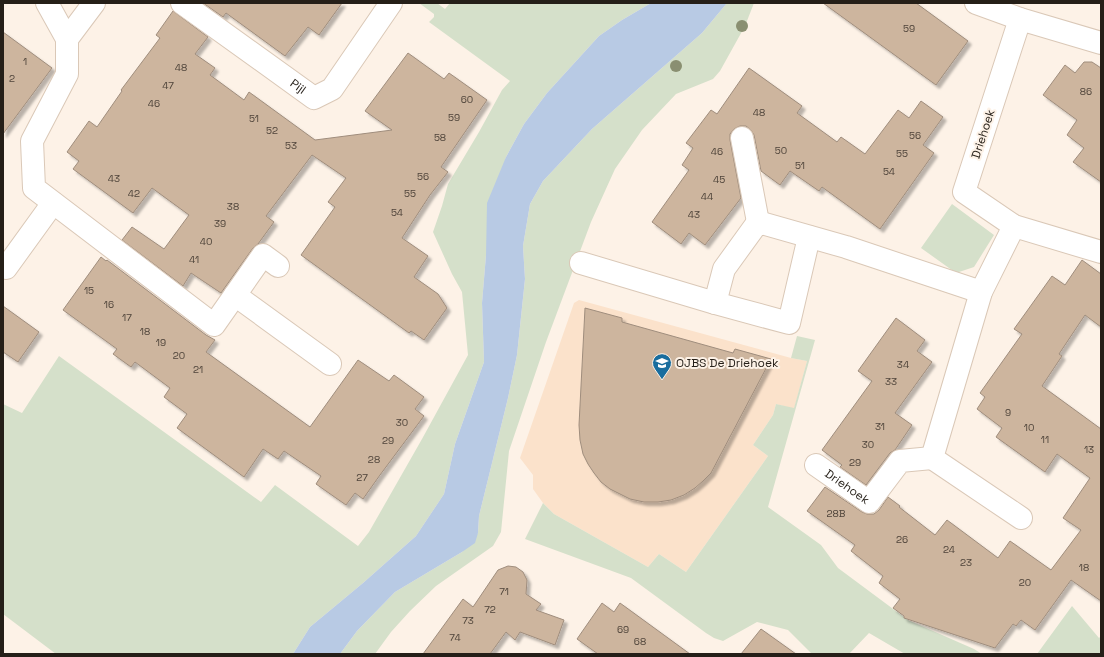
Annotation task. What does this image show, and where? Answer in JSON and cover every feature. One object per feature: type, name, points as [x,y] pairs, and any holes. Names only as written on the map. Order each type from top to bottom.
[{"type":"street","points":[[47,3],[67,39],[67,74],[32,141],[34,188],[214,325],[263,255],[278,266]]},
{"type":"street","points":[[67,39],[94,3]]},
{"type":"street","name":"Pijl","points":[[182,3],[314,98],[332,89],[391,3]]},
{"type":"street","points":[[976,3],[1020,19],[1101,43]]},
{"type":"street","name":"Driehoek","points":[[1020,19],[964,192],[1014,226],[1101,252]]},
{"type":"street","points":[[715,303],[724,269],[758,222],[742,138]]},
{"type":"street","points":[[6,268],[53,203]]},
{"type":"street","points":[[758,222],[846,247],[981,292]]},
{"type":"street","points":[[1014,226],[981,292],[932,458],[1021,518]]},
{"type":"street","points":[[581,264],[789,323],[809,237]]},
{"type":"street","points":[[235,295],[330,364]]},
{"type":"street","name":"Driehoek","points":[[816,465],[868,502],[900,461],[932,458]]},
{"type":"shaded area","points":[[579,300],[791,358],[807,361],[794,409],[776,404],[773,415],[753,445],[768,456],[686,572],[659,554],[648,567],[554,514],[543,503],[533,489],[533,475],[520,458],[574,303]]},
{"type":"green space","points":[[419,3],[437,3],[445,9],[450,3],[651,3],[599,36],[547,93],[524,124],[506,157],[486,255],[482,303],[484,362],[455,444],[444,494],[416,536],[310,627],[293,654],[56,654],[3,614],[3,404],[22,413],[59,356],[261,502],[275,485],[358,546],[369,532],[422,439],[468,355],[462,292],[433,232],[448,184],[502,90],[510,81],[429,22],[434,17],[434,14]]},
{"type":"green space","points":[[727,3],[754,3],[745,26],[720,71],[713,79],[676,94],[642,130],[615,169],[591,222],[546,342],[509,451],[501,532],[493,546],[436,586],[391,632],[375,654],[340,654],[357,631],[395,592],[462,552],[478,533],[479,516],[517,355],[525,279],[523,246],[530,204],[543,181],[592,129],[702,33]]},
{"type":"green space","points":[[952,204],[994,235],[974,267],[956,273],[921,248]]},
{"type":"green space","points":[[797,336],[815,340],[768,507],[821,545],[838,568],[908,620],[974,649],[982,654],[905,654],[869,633],[849,654],[812,654],[788,630],[757,622],[723,641],[706,633],[631,578],[525,539],[543,503],[554,514],[648,567],[659,554],[686,572],[768,456],[753,445],[773,415],[776,404],[794,408],[807,361],[791,358]]},
{"type":"green space","points":[[1072,606],[1099,638],[1101,636],[1101,654],[1037,654]]},
{"type":"water","points":[[651,3],[727,3],[702,33],[592,129],[543,181],[530,204],[523,246],[525,279],[517,355],[479,516],[478,533],[475,543],[395,592],[357,631],[340,654],[293,654],[310,627],[416,536],[444,494],[455,444],[484,362],[482,303],[486,255],[487,203],[506,157],[524,124],[547,93],[599,36]]},
{"type":"building","points":[[203,3],[342,3],[319,35],[308,27],[285,56],[226,13],[223,17]]},
{"type":"building","points":[[823,3],[916,3],[968,41],[936,85]]},
{"type":"building","points":[[173,11],[208,37],[195,54],[215,68],[210,75],[244,100],[249,92],[315,140],[392,130],[365,111],[408,53],[444,79],[449,73],[487,100],[441,167],[448,172],[430,195],[402,238],[428,256],[414,277],[438,294],[447,308],[424,340],[411,331],[409,333],[301,255],[335,207],[328,202],[346,178],[312,155],[266,216],[274,222],[258,244],[253,248],[221,293],[191,273],[183,286],[122,240],[132,227],[164,249],[189,215],[152,188],[133,213],[73,169],[79,161],[67,152],[89,121],[97,127],[122,91],[121,90],[160,38],[156,35]]},
{"type":"building","points":[[3,32],[52,68],[3,134]]},
{"type":"building","points":[[1084,62],[1092,62],[1101,68],[1101,182],[1073,162],[1084,148],[1067,135],[1077,120],[1043,95],[1065,65],[1075,73]]},
{"type":"building","points":[[749,68],[802,106],[797,113],[837,142],[841,137],[865,154],[898,110],[909,118],[921,101],[943,117],[923,145],[934,153],[880,229],[822,187],[819,191],[790,171],[780,185],[761,171],[754,135],[746,126],[740,126],[734,129],[730,134],[741,198],[705,245],[689,233],[681,244],[652,222],[689,170],[682,165],[693,148],[686,143],[711,110],[717,114]]},
{"type":"building","points":[[101,257],[206,335],[215,340],[206,352],[310,427],[358,360],[389,381],[394,375],[424,397],[415,409],[424,416],[363,499],[355,493],[346,505],[316,484],[321,476],[284,451],[278,459],[263,449],[244,477],[177,428],[187,414],[164,397],[170,388],[135,362],[131,367],[113,354],[117,349],[63,310]]},
{"type":"building","points":[[1082,260],[1101,274],[1101,327],[1085,315],[1059,354],[1062,356],[1042,386],[1101,429],[1101,601],[1071,580],[1035,630],[1021,620],[1016,626],[1013,624],[995,648],[904,618],[904,616],[893,608],[900,599],[879,583],[883,576],[851,551],[855,545],[807,511],[825,487],[867,514],[874,514],[879,510],[888,497],[935,535],[947,520],[998,558],[1010,541],[1051,570],[1081,530],[1063,518],[1090,478],[1057,454],[1045,472],[996,437],[1002,428],[977,409],[985,397],[980,393],[1022,334],[1014,329],[1052,276],[1065,285]]},
{"type":"building","points":[[3,306],[39,332],[18,362],[3,352]]},
{"type":"building","points":[[585,308],[622,318],[622,322],[733,353],[735,349],[771,359],[711,473],[695,488],[684,495],[671,500],[658,502],[644,502],[630,499],[610,489],[601,482],[588,464],[583,454],[579,425]]},
{"type":"building","points":[[896,318],[925,340],[917,351],[932,362],[895,413],[912,425],[895,450],[890,453],[866,485],[840,467],[842,465],[822,450],[872,381],[858,371]]},
{"type":"building","points":[[508,566],[516,567],[523,572],[527,580],[526,594],[541,604],[536,610],[564,620],[555,645],[520,632],[515,640],[506,632],[490,654],[423,654],[463,599],[473,607],[498,570]]},
{"type":"building","points":[[602,603],[614,612],[620,603],[690,654],[598,654],[577,639]]},
{"type":"building","points":[[761,629],[796,654],[741,654]]},
{"type":"place","name":"OJBS De Driehoek","points":[[662,380]]}]
